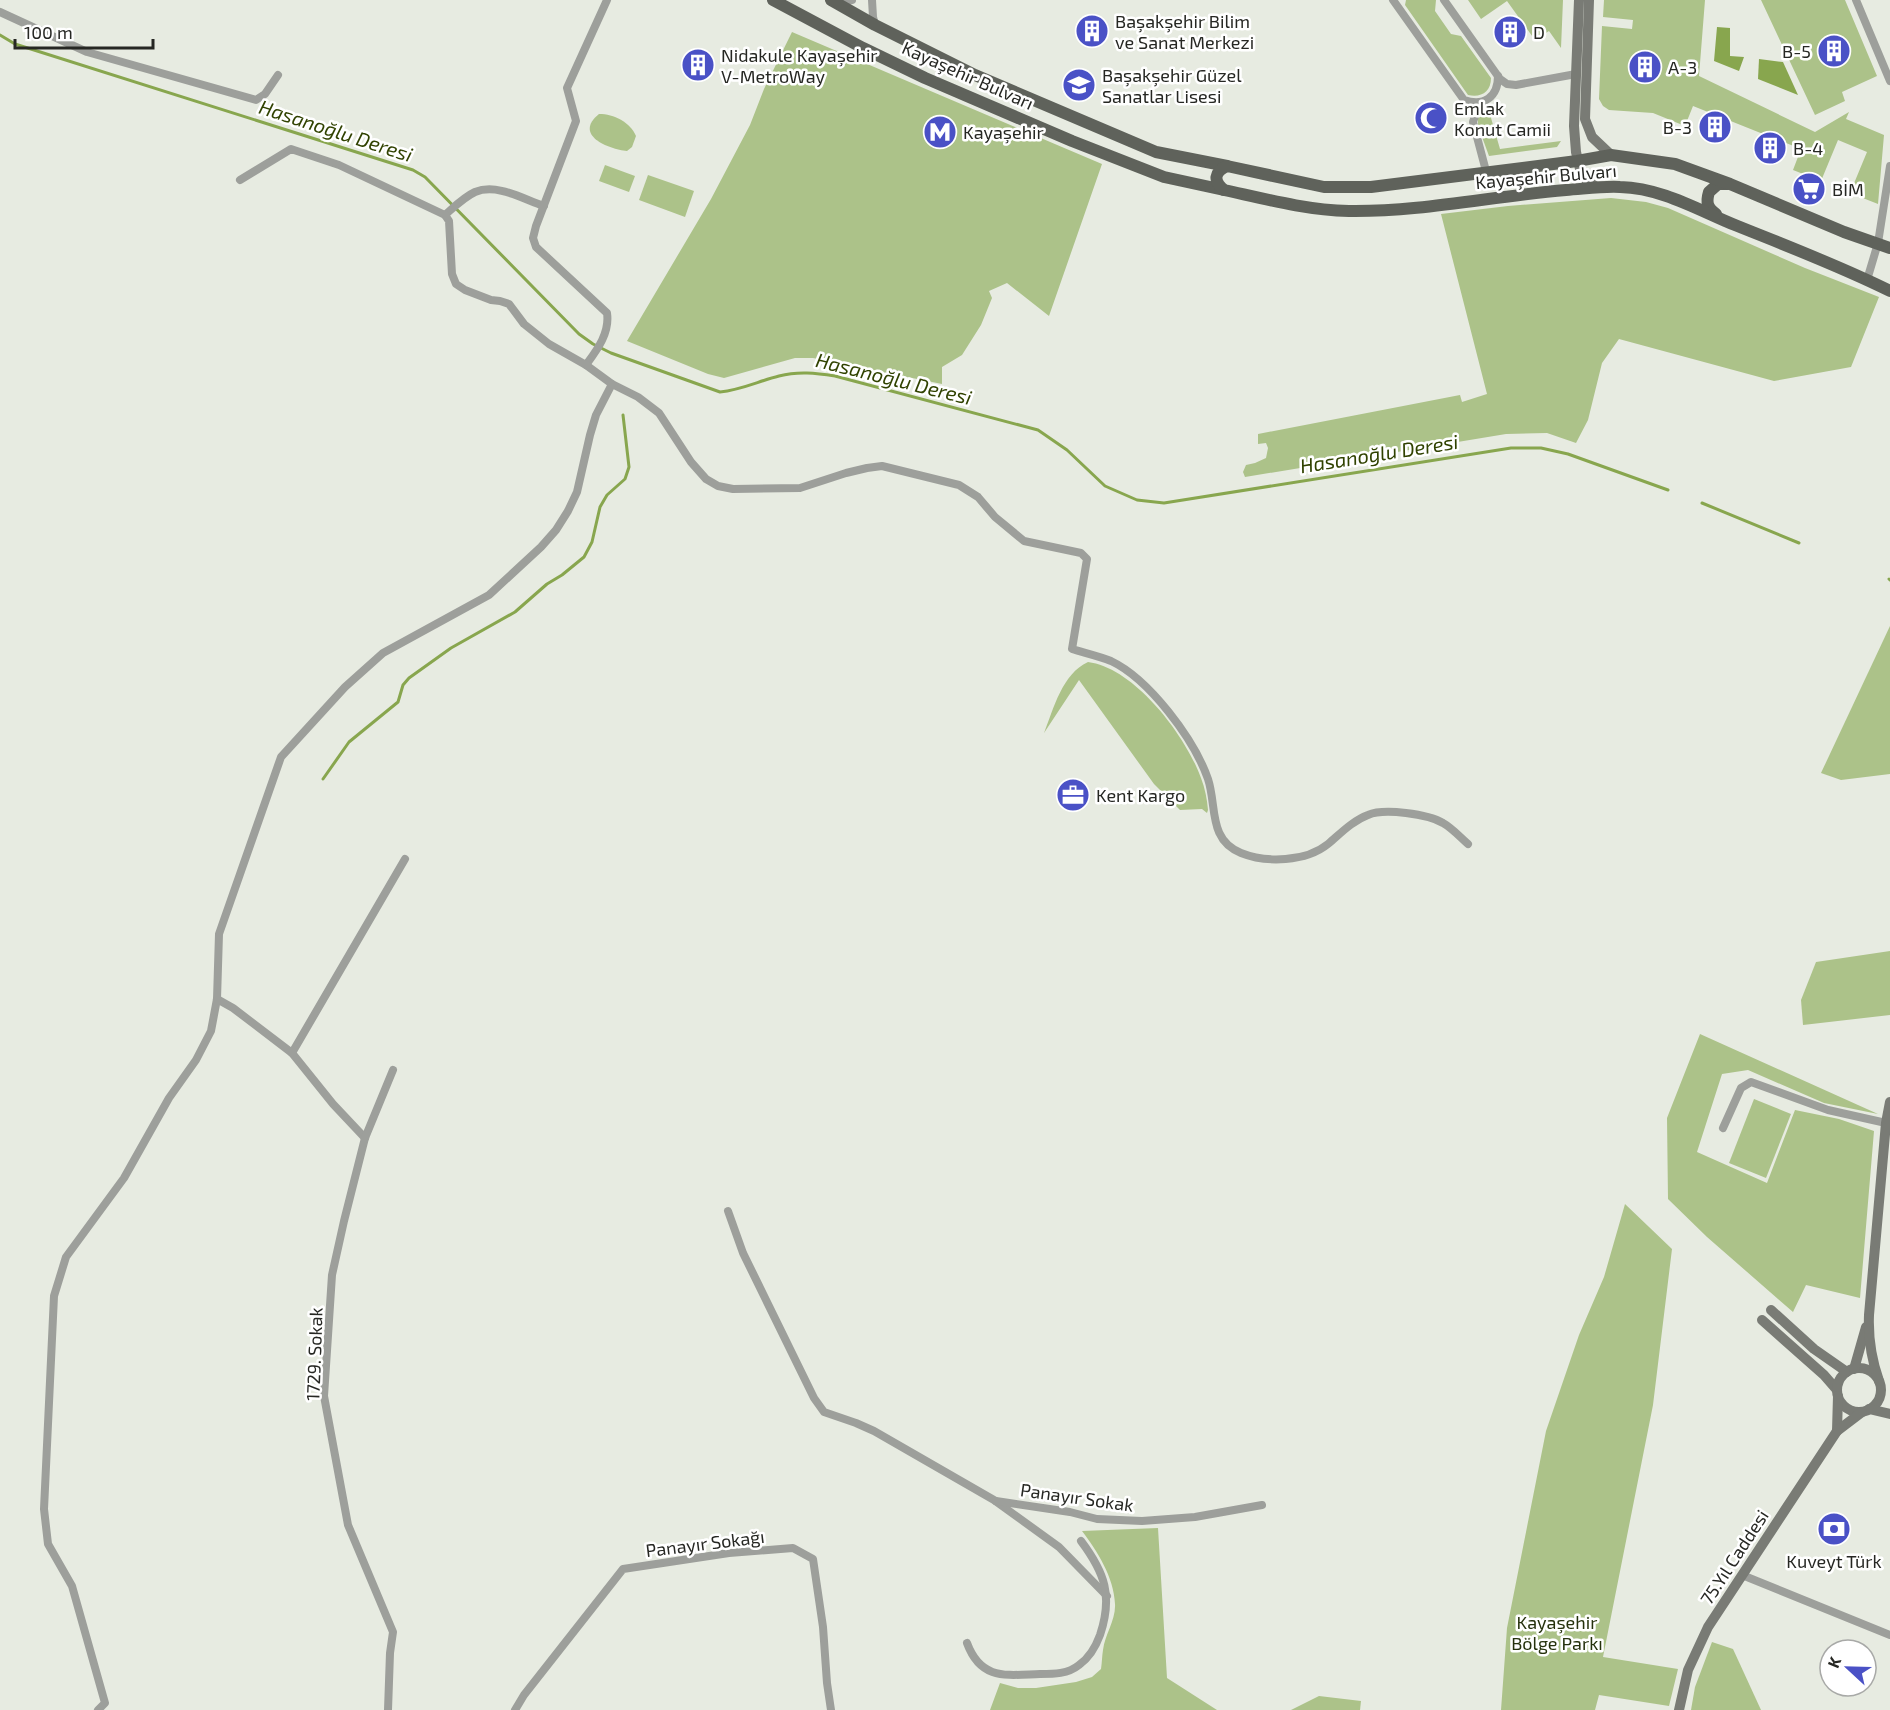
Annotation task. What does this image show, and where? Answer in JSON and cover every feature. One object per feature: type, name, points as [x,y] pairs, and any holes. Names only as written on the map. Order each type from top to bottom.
[{"type":"main road","name":"Kayaşehir Bulvarı","points":[[773,0],[925,78],[1072,141],[1164,177],[1312,209],[1350,211],[1438,205],[1620,186],[1641,189],[1685,202],[1729,223],[1829,262],[1890,291]]},
{"type":"main road","name":"Kayaşehir Bulvarı","points":[[833,2],[975,75],[1156,152],[1324,187],[1371,187],[1611,155],[1675,164],[1730,184],[1844,232],[1884,245]]},
{"type":"main road","points":[[1224,190],[1218,185],[1216,178],[1217,173],[1227,166]]},
{"type":"main road","points":[[1729,223],[1710,209],[1707,199],[1711,189],[1718,184],[1730,184]]},
{"type":"street","points":[[586,364],[605,336],[607,313],[536,247],[533,238],[576,121],[567,88],[607,0]]},
{"type":"street","points":[[833,2],[852,0]]},
{"type":"street","points":[[872,0],[875,25]]},
{"type":"street","points":[[1393,0],[1464,100],[1477,103],[1485,101]]},
{"type":"street","points":[[1444,0],[1498,76],[1507,84],[1516,85],[1576,74]]},
{"type":"street","points":[[1579,0],[1574,126],[1577,161],[1587,182],[1598,188]]},
{"type":"street","points":[[1589,0],[1585,118],[1592,137],[1611,155]]},
{"type":"street","points":[[1856,0],[1890,81]]},
{"type":"street","points":[[0,12],[87,52],[256,100],[265,94],[278,75]]},
{"type":"street","points":[[1486,171],[1473,122],[1485,101],[1496,90],[1498,76]]},
{"type":"street","points":[[240,180],[291,149],[339,165],[448,212]]},
{"type":"street","points":[[1867,280],[1884,245],[1890,166]]},
{"type":"street","points":[[448,212],[459,202],[485,189],[497,189],[544,206]]},
{"type":"street","points":[[448,212],[452,274],[456,284],[491,300],[500,300],[509,304],[524,324],[549,344],[586,364],[612,384],[638,397],[659,412],[691,462],[706,479],[718,486],[733,489],[800,488],[867,468],[882,466],[959,485],[978,497],[995,517],[1024,542],[1081,553],[1087,559],[1072,649],[1111,661],[1124,669],[1136,678],[1168,712],[1184,733],[1208,780],[1218,834],[1228,847],[1241,854],[1263,858],[1287,859],[1313,854],[1369,814],[1390,812],[1428,818],[1443,823],[1468,844]]},
{"type":"street","points":[[98,1710],[105,1703],[72,1586],[48,1544],[44,1509],[54,1296],[66,1257],[124,1178],[169,1098],[196,1060],[211,1031],[217,999],[219,934],[282,758],[345,687],[383,653],[489,595],[541,548],[556,530],[577,492],[596,415],[612,384]]},
{"type":"street","points":[[292,1053],[405,859]]},
{"type":"street","points":[[217,999],[233,1008],[292,1053],[333,1104],[365,1138]]},
{"type":"street","name":"1729. Sokak","points":[[388,1710],[393,1632],[348,1525],[324,1396],[332,1275],[365,1138],[393,1070]]},
{"type":"street","points":[[1723,1128],[1741,1088],[1751,1082],[1828,1110],[1886,1123]]},
{"type":"street","points":[[1837,1431],[1877,1402],[1883,1387],[1871,1359],[1869,1315],[1886,1123],[1890,1102]]},
{"type":"street","points":[[728,1211],[742,1253],[814,1398],[824,1412],[874,1431],[994,1500],[1059,1547],[1107,1596]]},
{"type":"street","points":[[1772,1310],[1814,1349],[1850,1370],[1868,1370],[1883,1387]]},
{"type":"street","points":[[1837,1431],[1840,1380],[1850,1370],[1869,1315]]},
{"type":"street","points":[[1762,1320],[1824,1375],[1838,1393],[1845,1407],[1851,1410],[1890,1413]]},
{"type":"street","name":"75.Yıl Caddesi","points":[[1679,1710],[1687,1675],[1708,1627],[1837,1431]]},
{"type":"street","name":"Panayır Sokak","points":[[994,1500],[1070,1512],[1097,1519],[1142,1521],[1195,1517],[1262,1505]]},
{"type":"street","points":[[968,1643],[972,1655],[980,1664],[1002,1675],[1014,1677],[1067,1672],[1080,1665],[1097,1642],[1107,1596],[1100,1570],[1082,1541]]},
{"type":"street","name":"Panayır Sokağı","points":[[515,1710],[524,1695],[623,1569],[729,1553],[793,1548],[813,1559],[824,1627],[831,1710]]},
{"type":"street","points":[[1742,1575],[1890,1635]]},
{"type":"green space","points":[[1406,0],[1436,0],[1435,11],[1451,34],[1461,36],[1491,78],[1491,83],[1484,93],[1477,96],[1468,95],[1405,5]]},
{"type":"green space","points":[[1468,0],[1563,0],[1561,48],[1549,31],[1535,40],[1507,1],[1481,19]]},
{"type":"green space","points":[[1604,0],[1705,0],[1699,76],[1815,132],[1849,112],[1846,119],[1884,135],[1878,204],[1850,193],[1867,152],[1838,140],[1821,181],[1793,170],[1801,149],[1693,106],[1685,126],[1653,113],[1609,110],[1603,106],[1599,99],[1602,26],[1632,29],[1633,20],[1603,17]]},
{"type":"green space","points":[[1761,0],[1845,0],[1877,76],[1842,92],[1845,101],[1815,115]]},
{"type":"green space","points":[[792,32],[1102,164],[1049,316],[1007,283],[989,291],[992,298],[981,325],[962,355],[942,367],[942,384],[813,358],[795,358],[724,378],[708,374],[627,341],[711,199],[750,125],[764,89]]},
{"type":"green space","points":[[1489,111],[1500,149],[1561,141],[1557,147],[1489,156],[1478,126],[1478,118]]},
{"type":"green space","points":[[599,114],[616,117],[630,127],[636,136],[632,147],[627,151],[619,150],[596,140],[590,128]]},
{"type":"green space","points":[[605,165],[635,176],[629,192],[599,181]]},
{"type":"green space","points":[[648,175],[694,191],[685,217],[639,200]]},
{"type":"green space","points":[[1611,198],[1646,202],[1668,208],[1805,268],[1879,297],[1851,367],[1774,381],[1619,339],[1602,363],[1588,420],[1576,443],[1547,433],[1506,434],[1245,477],[1243,472],[1246,465],[1266,458],[1268,448],[1266,443],[1258,444],[1258,434],[1460,395],[1462,402],[1487,394],[1441,214]]},
{"type":"green space","points":[[1890,626],[1890,774],[1841,780],[1821,773]]},
{"type":"green space","points":[[1088,662],[1106,667],[1123,677],[1157,706],[1194,761],[1204,786],[1207,813],[1202,809],[1180,810],[1154,784],[1079,680],[1044,733],[1065,683],[1079,667]]},
{"type":"green space","points":[[1890,951],[1890,1015],[1803,1025],[1801,1000],[1816,962]]},
{"type":"green space","points":[[1700,1034],[1878,1114],[1824,1103],[1748,1070],[1722,1074],[1697,1152],[1767,1183],[1795,1110],[1839,1119],[1874,1131],[1860,1298],[1806,1285],[1793,1312],[1707,1237],[1668,1199],[1667,1118]]},
{"type":"green space","points":[[1754,1099],[1791,1114],[1766,1178],[1729,1163]]},
{"type":"green space","name":"Kayaşehir Bölge Parkı","points":[[1625,1204],[1672,1249],[1653,1405],[1603,1657],[1678,1669],[1669,1706],[1599,1695],[1595,1710],[1501,1710],[1507,1628],[1546,1431],[1579,1335],[1604,1277]]},
{"type":"green space","points":[[1158,1528],[1167,1678],[1217,1710],[990,1710],[1000,1683],[1018,1688],[1036,1688],[1076,1682],[1092,1677],[1101,1669],[1104,1644],[1115,1610],[1114,1594],[1104,1565],[1082,1531]]},
{"type":"green space","points":[[1712,1642],[1733,1649],[1761,1710],[1691,1710],[1695,1687]]},
{"type":"green space","points":[[1319,1696],[1361,1701],[1360,1710],[1291,1710]]},
{"type":"shaded area","points":[[1717,27],[1730,28],[1730,56],[1744,57],[1739,71],[1714,61]]},
{"type":"shaded area","points":[[1759,59],[1783,62],[1798,95],[1758,79]]},
{"type":"waterway","name":"Hasanoğlu Deresi","points":[[0,35],[15,44],[413,170],[425,177],[579,334],[611,353],[720,392],[793,373],[835,376],[1038,430],[1067,450],[1105,486],[1137,500],[1164,503],[1511,448],[1541,448],[1568,454],[1668,490]]},
{"type":"waterway","points":[[323,779],[349,742],[398,702],[403,685],[409,678],[451,648],[515,612],[547,584],[584,557],[592,542],[600,507],[607,495],[625,479],[629,467],[623,415]]},
{"type":"waterway","name":"Hasanoğlu Deresi","points":[[1702,503],[1799,543]]},
{"type":"place","name":"Başakşehir Bilim ve Sanat Merkezi","points":[[1092,31]]},
{"type":"place","name":"D","points":[[1510,32]]},
{"type":"place","name":"B-5","points":[[1834,51]]},
{"type":"place","name":"Nidakule Kayaşehir V-MetroWay","points":[[698,65]]},
{"type":"place","name":"A-3","points":[[1645,67]]},
{"type":"place","name":"Başakşehir Güzel Sanatlar Lisesi","points":[[1079,85]]},
{"type":"place","name":"Emlak Konut Camii","points":[[1431,118]]},
{"type":"place","name":"B-3","points":[[1715,127]]},
{"type":"place","name":"Kayaşehir","points":[[940,132]]},
{"type":"place","name":"B-4","points":[[1770,148]]},
{"type":"place","name":"BİM","points":[[1809,189]]},
{"type":"place","name":"Kent Kargo","points":[[1073,795]]},
{"type":"place","name":"Kuveyt Türk","points":[[1834,1529]]}]
